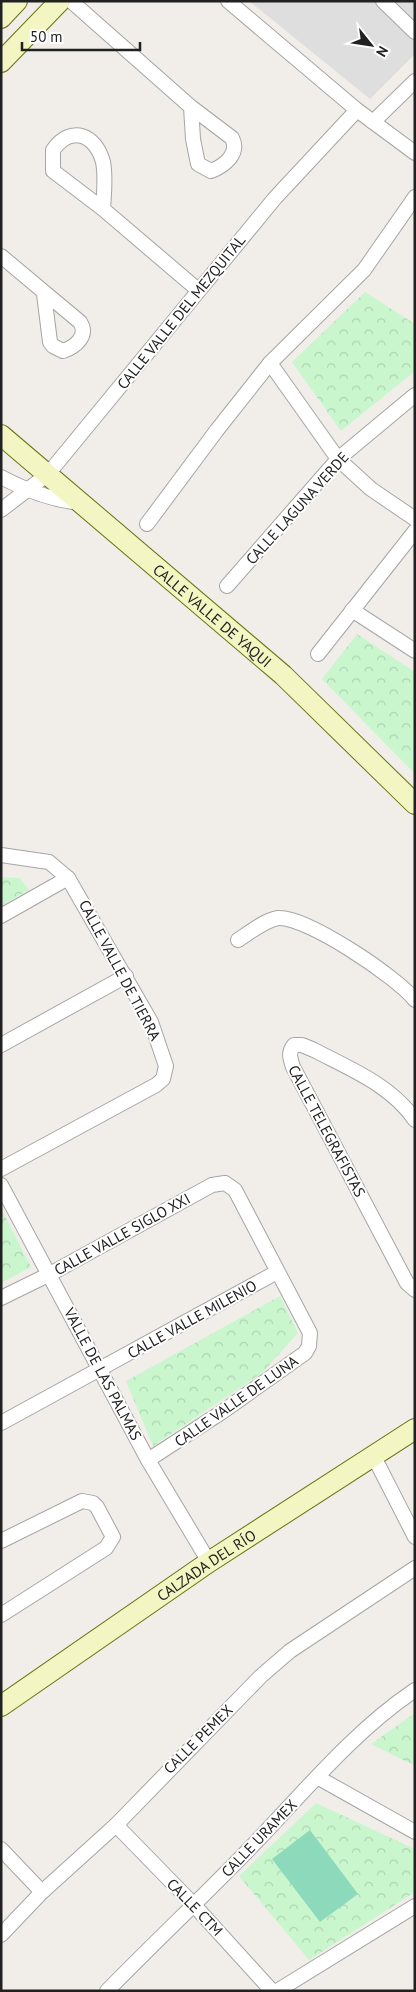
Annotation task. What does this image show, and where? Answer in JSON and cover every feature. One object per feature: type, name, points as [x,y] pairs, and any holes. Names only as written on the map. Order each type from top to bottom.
[{"type":"street","points":[[1,18],[17,1]]},
{"type":"street","points":[[1,62],[60,1]]},
{"type":"street","points":[[71,1],[191,107]]},
{"type":"street","points":[[228,1],[357,110],[415,153]]},
{"type":"street","points":[[382,1],[415,32]]},
{"type":"street","points":[[373,122],[415,81]]},
{"type":"street","name":"CALLE VALLE DEL MEZQUITAL","points":[[1,510],[48,474],[275,198],[357,110]]},
{"type":"street","points":[[103,209],[104,173],[98,152],[82,136],[74,134],[65,137],[53,150],[53,171],[103,209],[198,290]]},
{"type":"street","points":[[147,524],[270,363],[364,270],[415,197]]},
{"type":"street","points":[[1,256],[44,294]]},
{"type":"street","points":[[270,363],[338,459],[371,489],[415,519]]},
{"type":"street","name":"CALLE LAGUNA VERDE","points":[[227,586],[338,459],[415,395]]},
{"type":"street","name":"CALLE VALLE DE YAQUI","points":[[1,435],[283,675],[415,804]]},
{"type":"street","points":[[1,477],[26,491],[63,501],[82,503]]},
{"type":"street","points":[[318,654],[415,532]]},
{"type":"street","points":[[352,610],[415,651]]},
{"type":"street","name":"CALLE VALLE DE TIERRA","points":[[1,855],[50,862],[68,878],[151,1022],[165,1057],[166,1072],[163,1079],[156,1085],[1,1169]]},
{"type":"street","points":[[1,916],[68,878]]},
{"type":"street","points":[[238,940],[276,918],[290,918],[306,925],[383,971],[402,985],[415,1000]]},
{"type":"street","points":[[1,1045],[126,976]]},
{"type":"street","name":"CALLE TELEGRAFISTAS","points":[[415,1120],[396,1096],[382,1087],[308,1047],[294,1045],[290,1049],[289,1057],[292,1067],[407,1283],[415,1290]]},
{"type":"street","name":"CALLE VALLE SIGLO XXI","points":[[1,1298],[50,1274],[212,1184],[225,1183],[231,1185],[239,1196],[277,1272]]},
{"type":"street","name":"VALLE DE LAS PALMAS","points":[[1,1185],[148,1460],[209,1562]]},
{"type":"street","name":"CALLE VALLE DE LUNA","points":[[148,1460],[222,1412],[305,1353],[310,1346],[310,1333],[277,1272]]},
{"type":"street","name":"CALLE VALLE MILENIO","points":[[1,1422],[277,1272]]},
{"type":"street","name":"CALZADA DEL RÍO","points":[[1,1706],[209,1562],[415,1429]]},
{"type":"street","points":[[372,1455],[415,1537]]},
{"type":"street","points":[[1,1541],[82,1501],[93,1503],[97,1506],[113,1537],[106,1548],[1,1615]]},
{"type":"street","name":"CALLE PEMEX","points":[[1,1935],[42,1892],[116,1825],[260,1676],[290,1651],[415,1568]]},
{"type":"street","name":"CALLE URAMEX","points":[[107,1991],[317,1777],[372,1724],[415,1690]]},
{"type":"street","points":[[317,1777],[415,1832]]},
{"type":"street","name":"CALLE CTM","points":[[116,1825],[193,1904],[272,1991]]},
{"type":"street","points":[[1,1849],[42,1892]]},
{"type":"street","points":[[277,1991],[415,1906]]},
{"type":"shaded area","points":[[249,1],[415,1],[415,54],[370,99]]},
{"type":"green space","points":[[365,292],[415,324],[415,371],[341,431],[292,362]]},
{"type":"green space","points":[[357,634],[415,672],[415,774],[322,679]]},
{"type":"green space","points":[[1,877],[20,878],[29,890],[1,906]]},
{"type":"green space","points":[[1,1208],[31,1267],[1,1283]]},
{"type":"green space","points":[[280,1296],[298,1333],[262,1373],[153,1446],[126,1381]]},
{"type":"green space","points":[[415,1713],[415,1766],[371,1744]]},
{"type":"green space","points":[[316,1803],[415,1849],[415,1892],[309,1960],[239,1876]]},
{"type":"green space","points":[[310,1830],[358,1894],[320,1922],[272,1859]]}]
